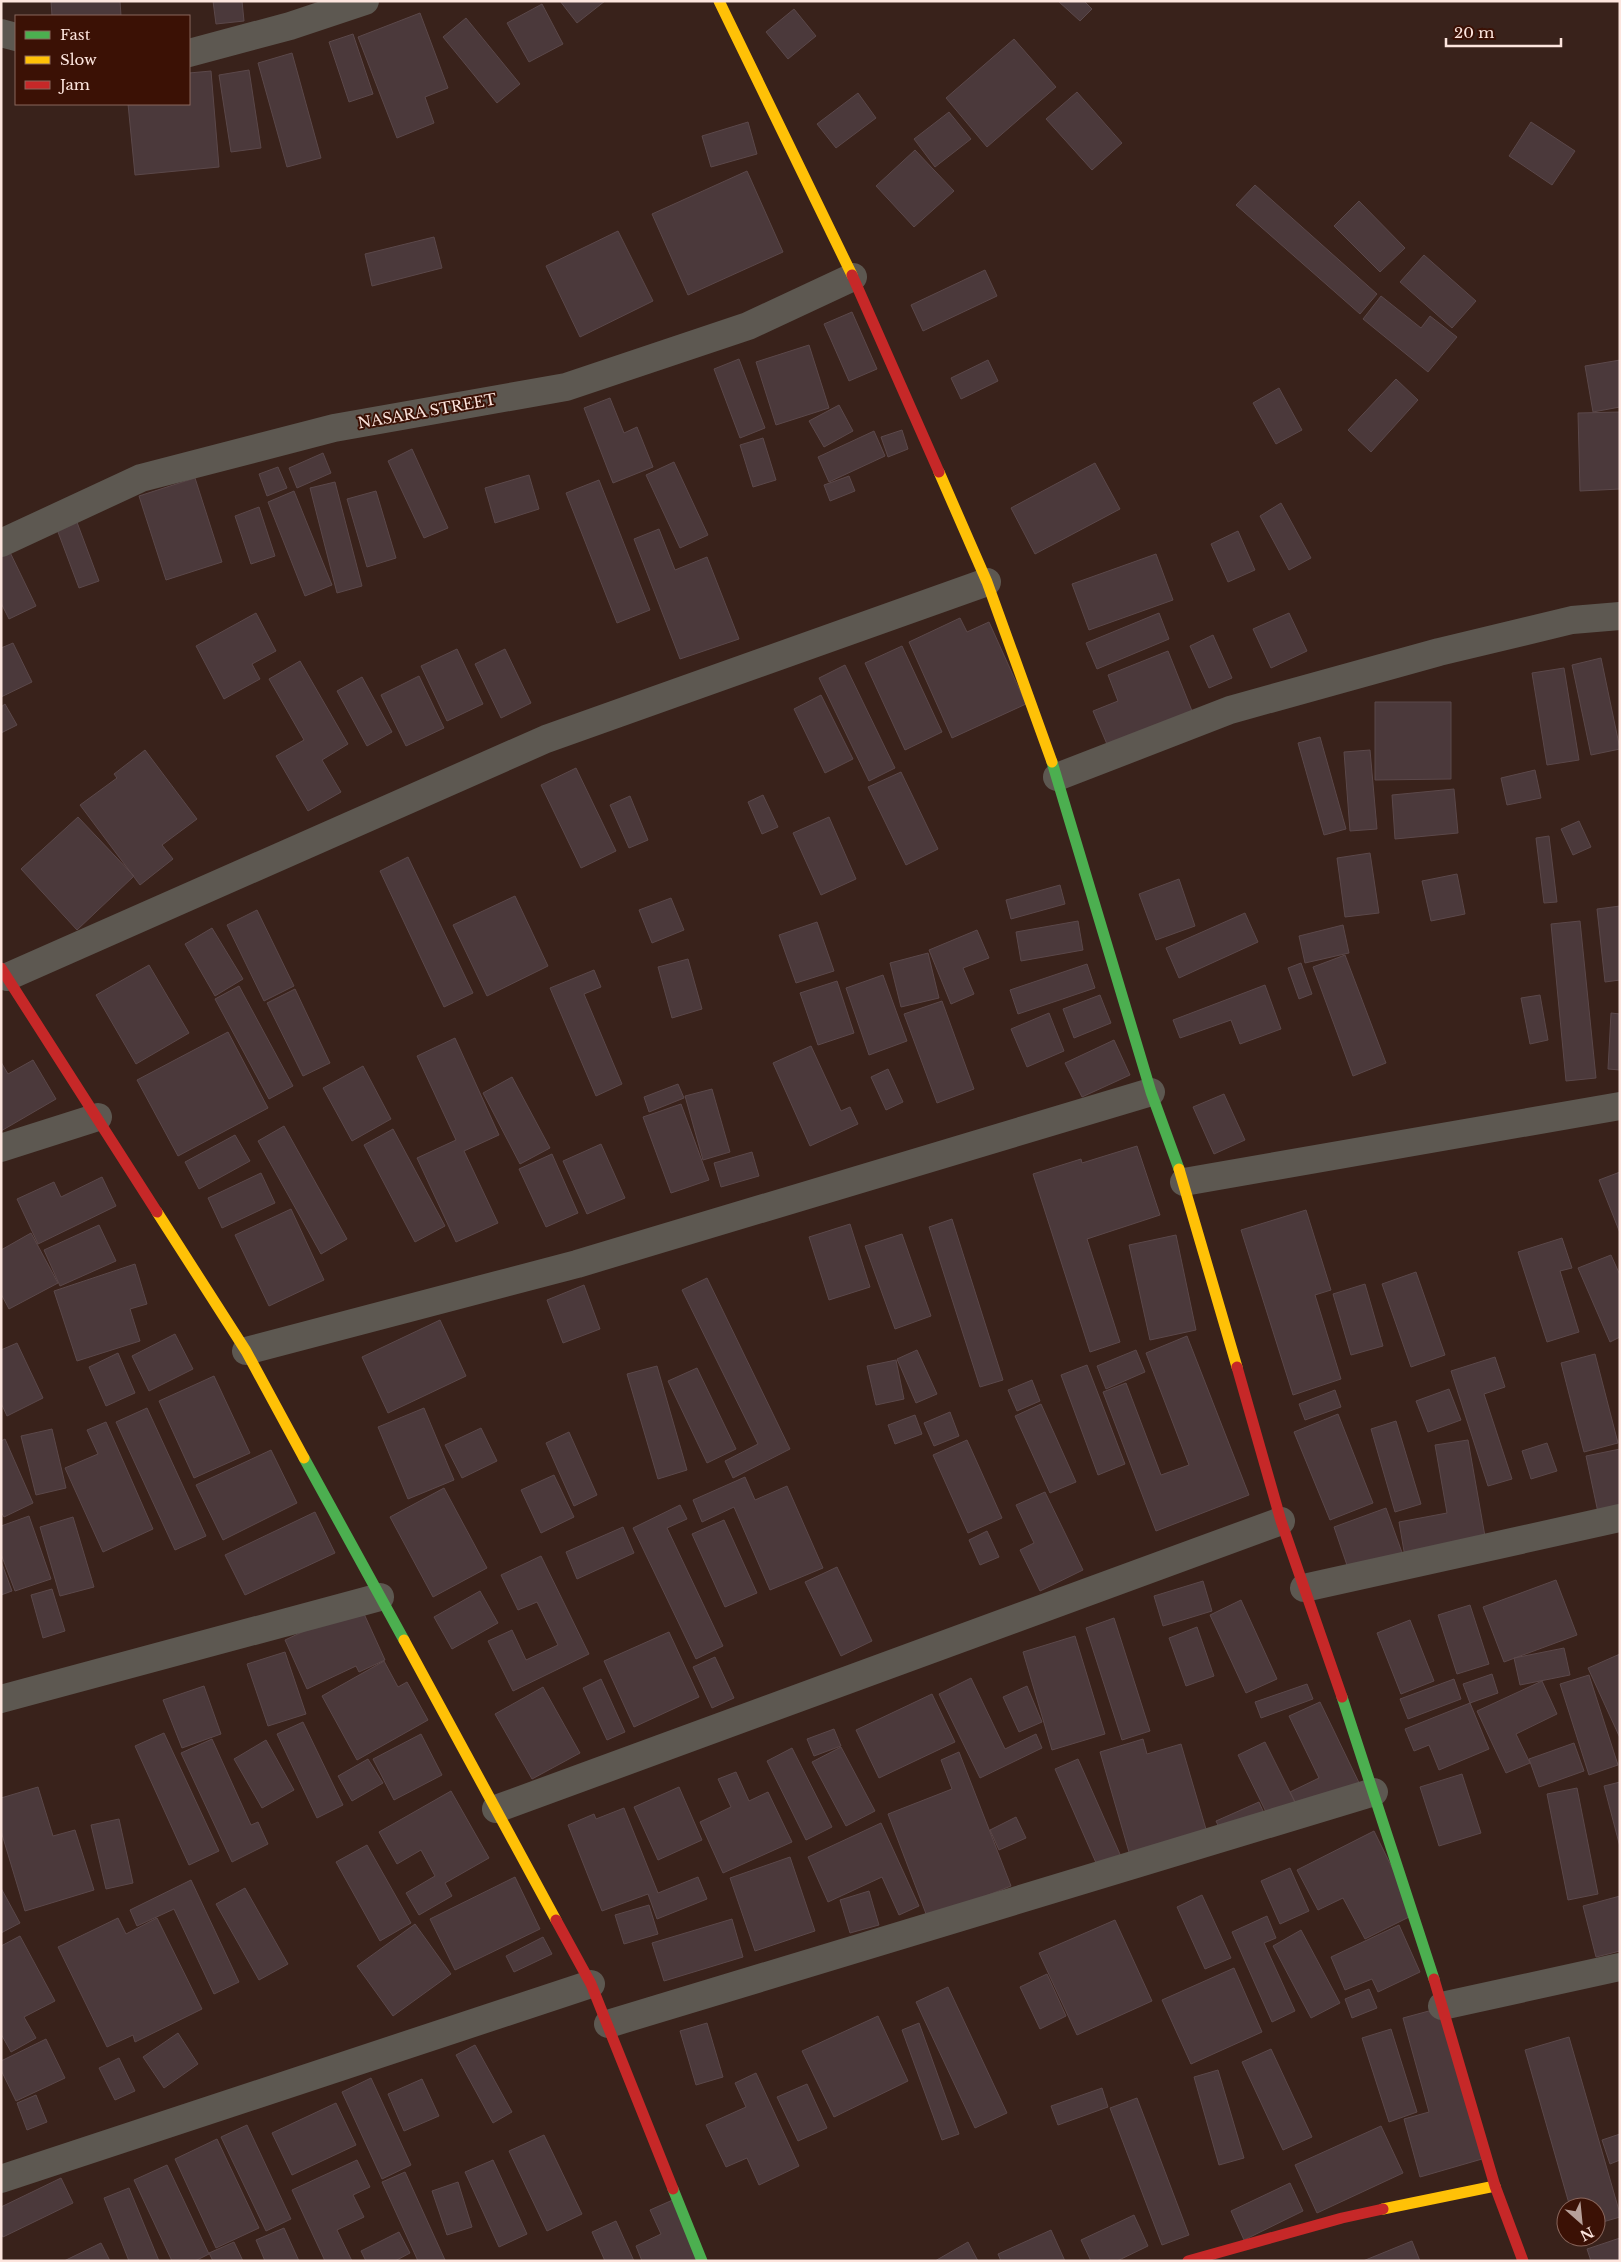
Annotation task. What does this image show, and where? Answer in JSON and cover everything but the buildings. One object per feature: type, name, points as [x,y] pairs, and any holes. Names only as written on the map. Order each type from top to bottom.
[{"type":"street","points":[[190,53],[290,26],[366,1]]},
{"type":"street","points":[[719,1],[853,278],[987,582],[1057,777],[1151,1092],[1184,1182],[1281,1521],[1374,1792],[1442,2006],[1495,2186],[1523,2261]]},
{"type":"street","points":[[1,34],[15,37]]},
{"type":"street","name":"NASARA STREET","points":[[1,544],[141,478],[334,428],[566,386],[748,326],[853,278]]},
{"type":"street","points":[[702,2261],[591,1984],[496,1808],[246,1351],[4,972],[546,739],[987,582]]},
{"type":"street","points":[[1057,777],[1230,710],[1439,652],[1562,622],[1620,616]]},
{"type":"street","points":[[246,1351],[577,1264],[1151,1092]]},
{"type":"street","points":[[1184,1182],[1620,1106]]},
{"type":"street","points":[[1,1148],[98,1117]]},
{"type":"street","points":[[1304,1588],[1620,1518]]},
{"type":"street","points":[[496,1808],[1281,1521]]},
{"type":"street","points":[[1,1699],[380,1597]]},
{"type":"street","points":[[608,2024],[1374,1792]]},
{"type":"street","points":[[1442,2006],[1620,1967]]},
{"type":"street","points":[[1,2179],[591,1984]]},
{"type":"street","points":[[1188,2261],[1342,2218],[1495,2186]]},
{"type":"traffic: fast","points":[[1052,762],[1151,1092],[1179,1169]]},
{"type":"traffic: fast","points":[[304,1458],[404,1640]]},
{"type":"traffic: fast","points":[[1342,1697],[1434,1979]]},
{"type":"traffic: fast","points":[[673,2189],[702,2261]]},
{"type":"traffic: slow","points":[[719,1],[852,275]]},
{"type":"traffic: slow","points":[[939,472],[987,582],[1052,762]]},
{"type":"traffic: slow","points":[[1179,1169],[1237,1367]]},
{"type":"traffic: slow","points":[[157,1212],[246,1351],[304,1458]]},
{"type":"traffic: slow","points":[[404,1640],[556,1920]]},
{"type":"traffic: slow","points":[[1383,2209],[1495,2186]]},
{"type":"traffic: jam","points":[[852,275],[939,472]]},
{"type":"traffic: jam","points":[[1,968],[157,1212]]},
{"type":"traffic: jam","points":[[1237,1367],[1281,1521],[1342,1697]]},
{"type":"traffic: jam","points":[[556,1920],[591,1984],[673,2189]]},
{"type":"traffic: jam","points":[[1434,1979],[1495,2186],[1523,2261]]},
{"type":"traffic: jam","points":[[1188,2261],[1342,2218],[1383,2209]]}]
